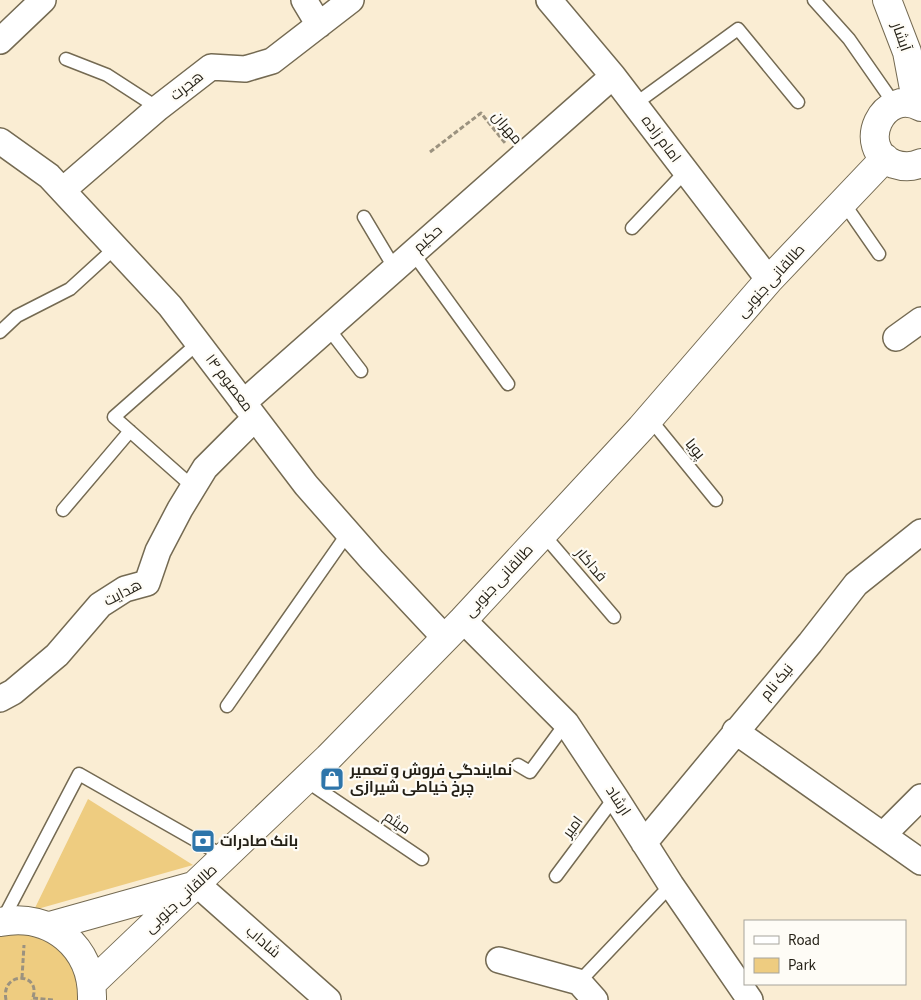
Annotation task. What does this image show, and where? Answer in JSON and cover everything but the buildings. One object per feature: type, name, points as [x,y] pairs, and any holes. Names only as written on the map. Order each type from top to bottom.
[{"type":"street","points":[[0,41],[43,0]]},
{"type":"street","points":[[304,0],[319,26]]},
{"type":"street","name":"هجرت","points":[[63,190],[158,108],[211,67],[245,69],[272,61],[351,0]]},
{"type":"street","name":"امام زاده","points":[[549,0],[613,76],[770,280]]},
{"type":"street","name":"آبشار","points":[[887,0],[907,52],[911,106]]},
{"type":"street","name":"حکیم","points":[[249,411],[328,328],[613,76]]},
{"type":"street","points":[[911,106],[886,110],[879,118],[875,128],[876,144],[884,158],[900,166],[920,166]]},
{"type":"street","name":"۱۴ معصوم","points":[[0,142],[49,176],[63,190],[170,306],[306,485],[348,533],[454,629]]},
{"type":"street","name":"طالقانی جنوبی","points":[[94,994],[197,884],[305,780],[454,629],[650,419],[770,280],[884,158]]},
{"type":"street","points":[[896,338],[921,320]]},
{"type":"street","name":"هدایت","points":[[0,699],[13,692],[58,655],[100,605],[125,589],[147,583],[158,551],[193,487],[205,468],[249,411]]},
{"type":"street","name":"نیک نام","points":[[644,843],[735,731],[810,643],[856,584],[921,532]]},
{"type":"street","name":"ارشاد","points":[[454,629],[566,723],[671,885],[750,1000]]},
{"type":"street","points":[[735,731],[921,862]]},
{"type":"street","points":[[883,835],[921,797]]},
{"type":"street","points":[[15,922],[197,884]]},
{"type":"street","name":"شاداب","points":[[197,884],[328,1000]]},
{"type":"street","points":[[15,922],[70,940],[84,960],[94,994]]},
{"type":"street","points":[[499,960],[579,982],[595,1000]]},
{"type":"lane","points":[[814,0],[911,106]]},
{"type":"lane","points":[[634,104],[738,29],[798,102]]},
{"type":"lane","points":[[66,58],[107,75],[158,108]]},
{"type":"lane","points":[[632,228],[686,171]]},
{"type":"lane","points":[[843,202],[880,254]]},
{"type":"lane","points":[[364,217],[395,269]]},
{"type":"lane","points":[[0,332],[17,316],[70,289],[116,247]]},
{"type":"lane","points":[[413,253],[508,384]]},
{"type":"lane","points":[[328,328],[361,371]]},
{"type":"lane","points":[[193,487],[114,417],[198,343]]},
{"type":"lane","name":"پویا","points":[[650,419],[716,500]]},
{"type":"lane","points":[[63,510],[130,431]]},
{"type":"lane","points":[[227,706],[348,533]]},
{"type":"lane","name":"فداکار","points":[[543,534],[614,617]]},
{"type":"lane","points":[[518,765],[530,772],[566,723]]},
{"type":"lane","points":[[15,922],[79,774],[225,857]]},
{"type":"lane","name":"میثم","points":[[305,780],[422,859]]},
{"type":"lane","name":"امیر","points":[[556,876],[615,796]]},
{"type":"lane","points":[[579,982],[671,885]]},
{"type":"path","name":"مهران","points":[[430,152],[481,114],[519,159]]},
{"type":"path","points":[[15,922],[22,978]]},
{"type":"path","points":[[6,1000],[2,990],[12,979],[22,978],[27,980],[34,988],[33,999],[54,1000]]},
{"type":"green space","points":[[88,799],[193,865],[34,910]]},
{"type":"green space","points":[[10,930],[50,938],[76,969],[79,1000],[0,1000],[0,933]]},
{"type":"place","name":"نمایندگی فروش و تعمیر چرخ خیاطی شیرازی","points":[[332,779]]},
{"type":"place","name":"بانک صادرات","points":[[203,841]]}]
